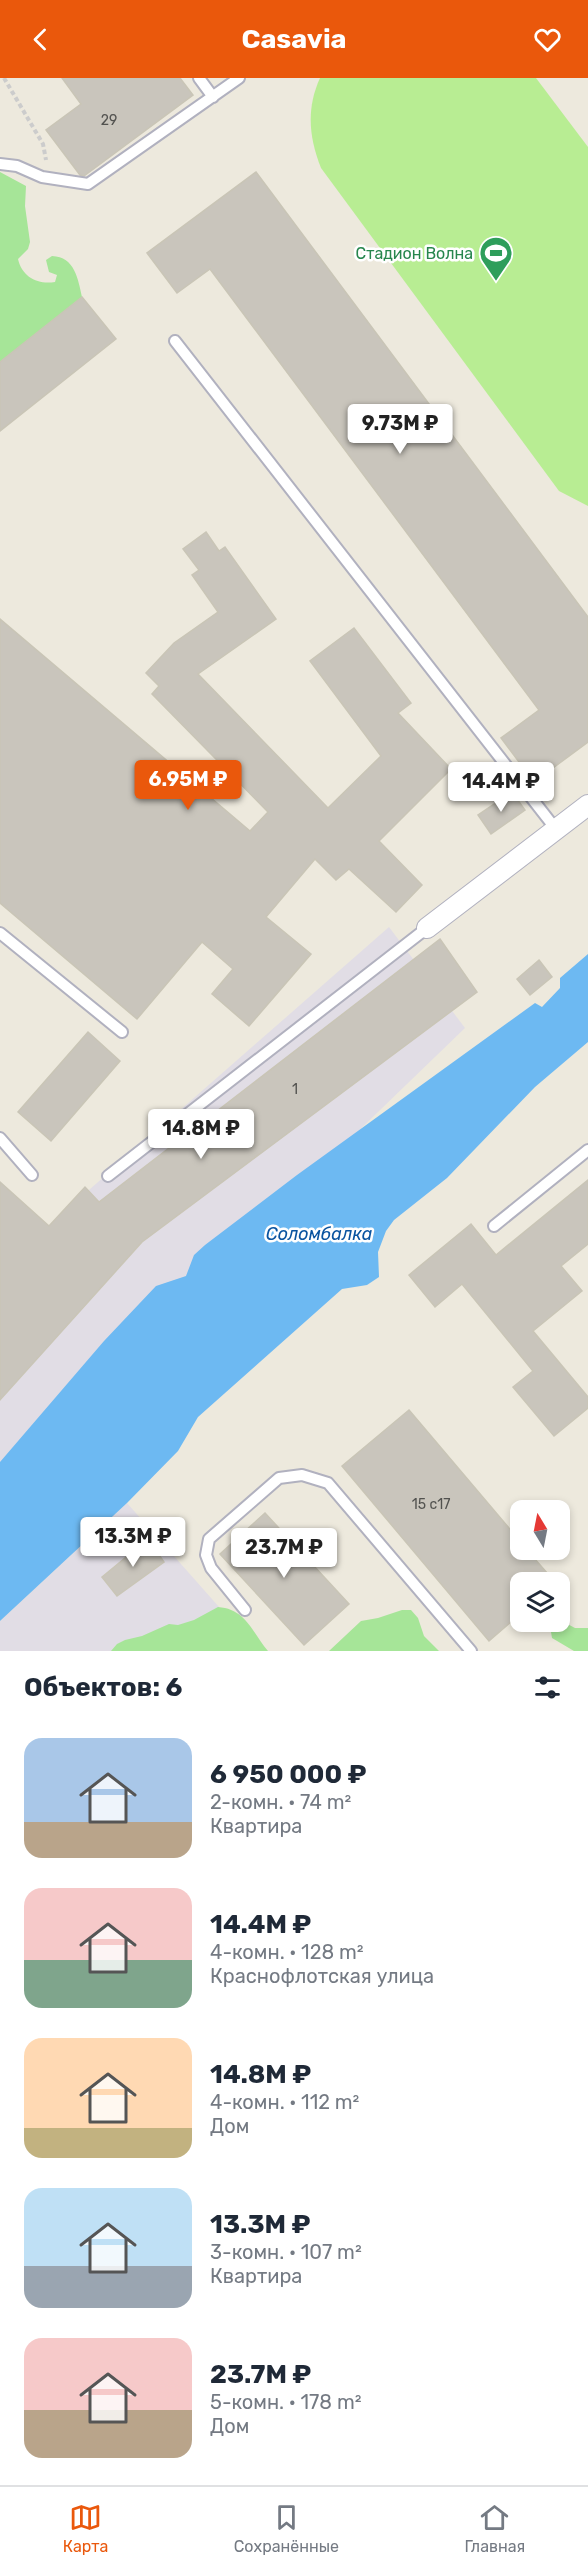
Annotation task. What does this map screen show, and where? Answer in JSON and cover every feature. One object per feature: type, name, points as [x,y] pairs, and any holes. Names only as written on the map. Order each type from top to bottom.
[{"type":"street","points":[[427,928],[588,805]]},
{"type":"lane","points":[[199,78],[213,97]]},
{"type":"lane","points":[[0,164],[17,166],[49,178],[88,184],[239,78]]},
{"type":"lane","points":[[175,341],[555,828]]},
{"type":"lane","points":[[108,1176],[427,928]]},
{"type":"lane","points":[[0,933],[122,1032]]},
{"type":"lane","points":[[0,1138],[32,1175]]},
{"type":"lane","points":[[494,1226],[588,1150]]},
{"type":"lane","points":[[245,1610],[211,1568],[206,1555],[209,1539],[279,1478],[302,1475],[328,1483],[471,1651]]},
{"type":"path","points":[[4,78],[43,144],[49,178]]},
{"type":"shaded area","points":[[389,927],[465,1028],[0,1477],[0,1268]]},
{"type":"shaded area","points":[[127,1503],[258,1651],[0,1651],[0,1621]]},
{"type":"green space","name":"Стадион Волна","points":[[320,78],[536,78],[588,147],[588,506],[559,491],[321,168],[314,145],[311,123],[313,101]]},
{"type":"green space","points":[[0,172],[26,186],[25,206],[30,242],[28,249],[18,259],[23,271],[37,281],[55,282],[57,275],[49,272],[46,260],[52,256],[60,257],[66,260],[74,270],[82,297],[0,362]]},
{"type":"green space","points":[[218,1607],[228,1609],[242,1617],[268,1651],[111,1651],[125,1640],[142,1636],[169,1624],[178,1625],[194,1620]]},
{"type":"green space","points":[[402,1610],[411,1610],[418,1618],[424,1636],[439,1651],[329,1651],[361,1621]]},
{"type":"green space","points":[[570,1625],[575,1628],[588,1628],[588,1651],[574,1651],[552,1638],[551,1632],[570,1632]]},
{"type":"water","name":"Соломбалка","points":[[588,954],[588,1042],[535,1087],[447,1178],[394,1220],[386,1231],[378,1252],[379,1277],[367,1285],[342,1289],[198,1417],[178,1451],[127,1503],[0,1621],[0,1462],[104,1341],[156,1286],[186,1276],[194,1255],[205,1245],[297,1175],[535,1003],[542,1007],[560,988],[560,978]]},
{"type":"building","points":[[62,78],[180,78],[193,95],[84,176],[80,175],[46,130],[81,104]]},
{"type":"building","points":[[256,172],[588,617],[588,742],[534,782],[501,738],[539,710],[210,269],[177,293],[147,253]]},
{"type":"building","points":[[82,297],[116,339],[0,431],[0,362]]},
{"type":"building","points":[[206,532],[219,551],[225,547],[276,619],[198,674],[328,808],[381,756],[310,661],[354,628],[411,703],[398,713],[451,769],[379,841],[422,885],[396,912],[349,869],[336,880],[315,859],[266,917],[311,954],[249,1026],[212,994],[233,969],[202,942],[137,1019],[0,903],[0,619],[250,831],[268,812],[152,694],[159,686],[146,673],[174,643],[218,612],[192,575],[199,570],[183,549]]},
{"type":"building","points":[[512,792],[525,810],[491,834],[478,815]]},
{"type":"building","points":[[440,939],[477,992],[142,1242],[0,1400],[0,1182],[49,1226],[85,1187],[99,1202]]},
{"type":"building","points":[[539,960],[552,977],[530,995],[517,979]]},
{"type":"building","points":[[88,1032],[120,1061],[51,1141],[18,1112]]},
{"type":"building","points":[[588,1180],[588,1244],[561,1266],[582,1291],[533,1331],[588,1397],[588,1408],[554,1436],[513,1387],[533,1371],[462,1284],[435,1307],[409,1275],[471,1224],[496,1255]]},
{"type":"building","points":[[409,1410],[510,1529],[510,1560],[536,1560],[546,1572],[510,1572],[510,1623],[489,1641],[342,1466]]},
{"type":"building","points":[[265,1513],[349,1604],[304,1645],[220,1554]]},
{"type":"building","points":[[148,1539],[164,1562],[117,1596],[102,1577]]},
{"type":"place","name":"Стадион Волна","points":[[496,282]]}]
